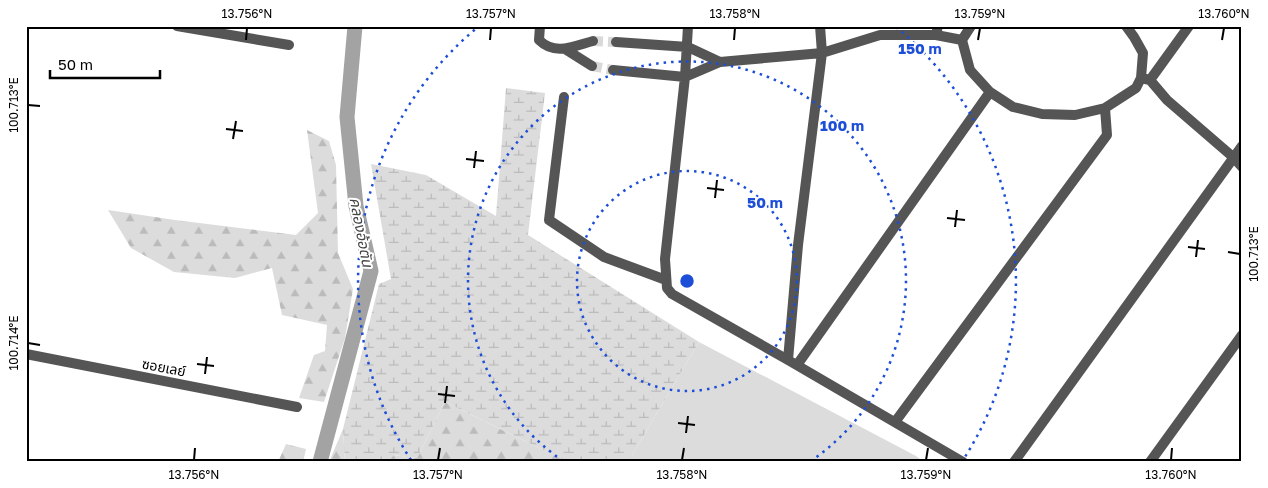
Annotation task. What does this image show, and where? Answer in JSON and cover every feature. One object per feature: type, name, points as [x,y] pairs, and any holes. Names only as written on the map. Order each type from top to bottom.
[{"type":"street","points":[[177,26],[289,45]]},
{"type":"street","points":[[540,26],[539,40],[550,48],[565,49],[593,41]]},
{"type":"street","points":[[688,26],[688,47],[665,259],[667,288],[672,294],[963,462]]},
{"type":"street","points":[[793,363],[798,245],[822,53],[820,26]]},
{"type":"street","points":[[971,26],[962,40],[970,70],[990,92],[1013,107],[1042,114],[1075,115],[1105,108],[1136,88],[1146,79],[1189,26]]},
{"type":"street","points":[[1126,26],[1143,53],[1146,79],[1242,167]]},
{"type":"street","points":[[613,70],[685,77],[720,62],[822,53],[880,35],[937,31],[962,40]]},
{"type":"street","points":[[616,42],[688,47],[720,62]]},
{"type":"street","points":[[565,49],[592,66]]},
{"type":"street","points":[[793,363],[990,92]]},
{"type":"street","points":[[564,96],[549,220],[604,256],[666,280]]},
{"type":"street","points":[[895,422],[1107,135],[1105,108]]},
{"type":"street","points":[[1014,462],[1242,146]]},
{"type":"street","points":[[1150,462],[1242,335]]},
{"type":"street","name":"ซอยเลย์","points":[[26,354],[297,408]]},
{"type":"green space","points":[[506,88],[545,93],[528,235],[699,342],[628,462],[568,462],[445,402],[417,458],[394,455],[388,462],[345,462],[343,429],[379,284],[391,279],[371,164],[426,175],[496,216]]},
{"type":"green space","points":[[307,130],[329,141],[336,165],[338,253],[353,289],[345,338],[324,402],[299,398],[314,355],[325,351],[327,325],[282,315],[272,268],[235,278],[174,272],[131,248],[108,210],[296,235],[318,213]]},
{"type":"green space","points":[[699,342],[916,456],[924,462],[628,462]]},
{"type":"green space","points":[[445,402],[568,462],[388,462],[393,455],[417,458]]},
{"type":"green space","points":[[343,429],[345,462],[329,462]]},
{"type":"green space","points":[[286,444],[306,449],[303,462],[278,462]]},
{"type":"waterway","name":"คลองอ้อตัน","points":[[320,462],[371,271],[356,206],[347,117],[355,26]]},
{"type":"tunnel","points":[[593,41],[616,42]]},
{"type":"tunnel","points":[[592,66],[613,70]]}]
